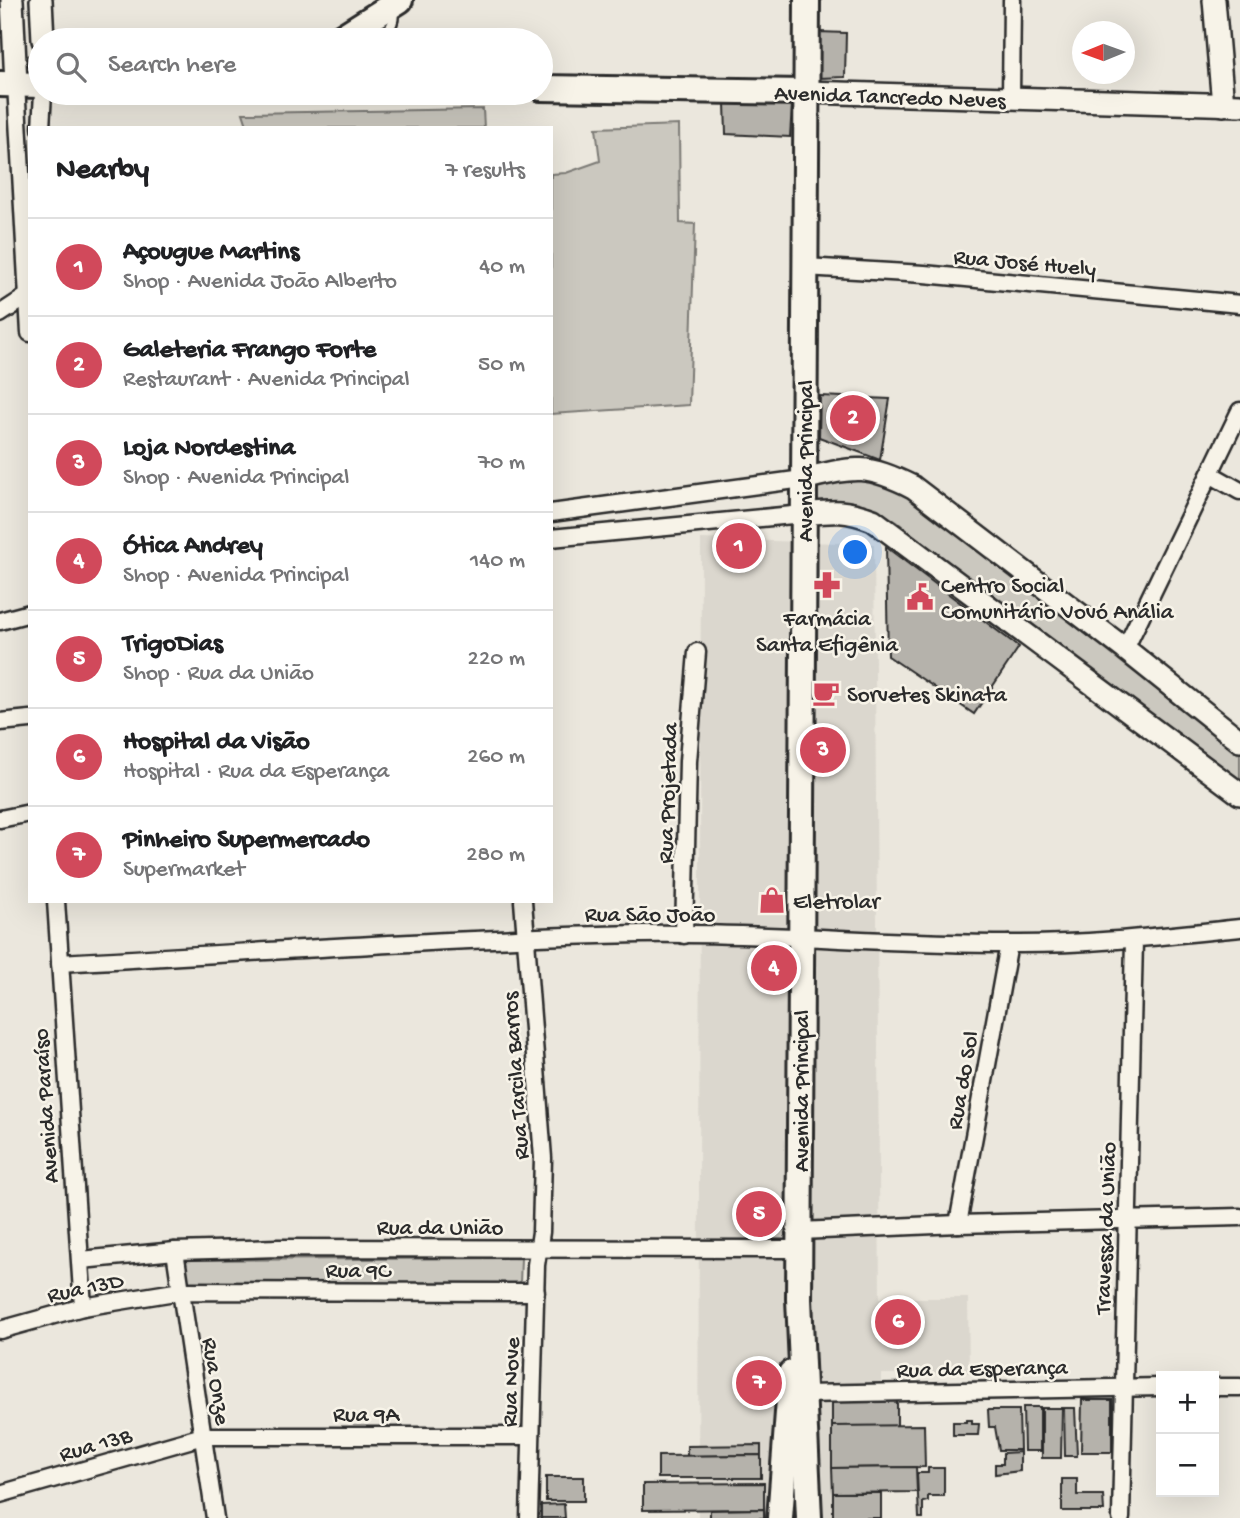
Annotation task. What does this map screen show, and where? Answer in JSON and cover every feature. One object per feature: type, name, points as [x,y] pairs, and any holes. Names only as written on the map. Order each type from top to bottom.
[{"type":"main road","name":"Avenida Principal","points":[[807,0],[799,1299],[809,1518]]},
{"type":"main road","points":[[358,28],[396,3]]},
{"type":"main road","name":"Avenida Tancredo Neves","points":[[553,88],[805,92]]},
{"type":"main road","name":"Avenida Principal","points":[[780,1518],[785,1431],[799,1299]]},
{"type":"street","points":[[12,0],[28,267]]},
{"type":"street","points":[[41,0],[42,28]]},
{"type":"street","points":[[1011,99],[1012,0]]},
{"type":"street","points":[[1214,0],[1231,105]]},
{"type":"street","name":"Avenida Tancredo Neves","points":[[805,92],[1231,105]]},
{"type":"street","points":[[41,126],[42,105]]},
{"type":"street","name":"Rua José Huely","points":[[805,267],[924,274],[1240,304]]},
{"type":"street","points":[[0,314],[28,288]]},
{"type":"street","points":[[1125,649],[1240,411]]},
{"type":"street","points":[[553,513],[803,479],[852,468],[874,471],[914,486],[1240,741]]},
{"type":"street","points":[[1210,474],[1240,491]]},
{"type":"street","points":[[553,538],[836,510],[851,512],[883,527],[1240,794]]},
{"type":"street","points":[[0,621],[28,614]]},
{"type":"street","name":"Rua Projetada","points":[[684,935],[688,761],[697,652]]},
{"type":"street","points":[[0,722],[28,719]]},
{"type":"street","points":[[0,819],[28,813]]},
{"type":"street","name":"Avenida Paraíso","points":[[57,903],[83,1307]]},
{"type":"street","name":"Rua Tarcila Barros","points":[[523,903],[543,1158],[540,1248]]},
{"type":"street","name":"Rua São João","points":[[60,963],[525,938],[801,936],[1009,944],[1135,940],[1240,928]]},
{"type":"street","name":"Travessa da União","points":[[1121,1518],[1122,1387],[1135,940]]},
{"type":"street","name":"Rua do Sol","points":[[958,1224],[1009,944]]},
{"type":"street","name":"Rua da União","points":[[81,1260],[175,1251],[540,1248],[800,1240],[958,1224],[1240,1217]]},
{"type":"street","name":"Rua Nove","points":[[529,1518],[536,1265],[540,1248]]},
{"type":"street","name":"Rua Onze","points":[[175,1251],[215,1518]]},
{"type":"street","name":"Rua 9C","points":[[181,1291],[536,1292]]},
{"type":"street","name":"Rua 13D","points":[[0,1330],[83,1307],[181,1291]]},
{"type":"street","name":"Rua da Esperança","points":[[804,1394],[1156,1387]]},
{"type":"street","points":[[1219,1387],[1240,1387]]},
{"type":"street","name":"Rua 9A","points":[[203,1436],[530,1436]]},
{"type":"street","name":"Rua 13B","points":[[0,1494],[203,1436]]},
{"type":"lane","points":[[391,28],[395,20],[396,3]]},
{"type":"shaded area","points":[[483,109],[484,126],[247,126],[243,113]]},
{"type":"shaded area","points":[[679,125],[680,223],[695,224],[689,405],[553,414],[553,174],[566,173],[600,161],[596,128]]},
{"type":"shaded area","points":[[857,479],[892,489],[924,507],[1240,755],[1240,784],[1092,676],[897,522],[860,503],[818,502],[816,483]]},
{"type":"shaded area","points":[[701,539],[874,544],[880,1298],[968,1298],[969,1373],[881,1374],[882,1518],[698,1518]]},
{"type":"shaded area","points":[[521,1258],[520,1284],[186,1283],[185,1260]]},
{"type":"building","points":[[819,32],[846,33],[845,77],[819,78]]},
{"type":"building","points":[[725,103],[792,104],[790,137],[726,134]]},
{"type":"building","points":[[820,396],[890,399],[880,460],[819,437]]},
{"type":"building","name":"Centro Social Comunitário Vovó Anália","points":[[886,547],[1019,647],[974,714],[888,656]]},
{"type":"building","points":[[832,1395],[897,1395],[897,1426],[832,1426]]},
{"type":"building","points":[[1082,1400],[1112,1400],[1112,1452],[1081,1452]]},
{"type":"building","points":[[1023,1407],[1040,1407],[1040,1451],[1024,1451]]},
{"type":"building","points":[[1042,1408],[1062,1408],[1061,1458],[1042,1458]]},
{"type":"building","points":[[1064,1408],[1075,1408],[1077,1456],[1065,1456]]},
{"type":"building","points":[[988,1410],[1019,1410],[1020,1450],[999,1450],[995,1427],[989,1427]]},
{"type":"building","points":[[966,1420],[979,1424],[978,1435],[953,1435],[953,1422]]},
{"type":"building","points":[[924,1425],[925,1467],[832,1468],[832,1426]]},
{"type":"building","points":[[761,1445],[761,1455],[687,1456],[687,1446]]},
{"type":"building","points":[[1020,1452],[1020,1471],[995,1474],[995,1464],[1003,1464],[1003,1453]]},
{"type":"building","points":[[761,1455],[761,1478],[658,1478],[658,1456]]},
{"type":"building","points":[[916,1467],[917,1492],[833,1493],[832,1468]]},
{"type":"building","points":[[928,1468],[944,1468],[944,1496],[928,1496],[928,1501],[923,1502],[923,1518],[919,1518],[917,1473],[928,1473]]},
{"type":"building","points":[[546,1477],[584,1477],[584,1501],[546,1501]]},
{"type":"building","points":[[1062,1479],[1077,1479],[1077,1495],[1103,1495],[1104,1511],[1062,1511]]},
{"type":"building","points":[[764,1483],[764,1509],[643,1510],[643,1484]]},
{"type":"building","points":[[833,1493],[881,1493],[881,1518],[833,1518]]},
{"type":"building","points":[[564,1504],[565,1518],[541,1518],[541,1505]]},
{"type":"building","points":[[764,1509],[764,1518],[710,1518],[710,1510]]},
{"type":"place","name":"Galeteria Frango Forte","points":[[853,418]]},
{"type":"place","name":"Açougue Martins","points":[[739,546]]},
{"type":"place","name":"Farmácia Santa Efigênia","points":[[827,585]]},
{"type":"place","name":"Centro Social Comunitário Vovó Anália","points":[[920,597]]},
{"type":"place","name":"Sorvetes Skinata","points":[[826,693]]},
{"type":"place","name":"Loja Nordestina","points":[[823,750]]},
{"type":"place","name":"Eletrolar","points":[[772,900]]},
{"type":"place","name":"Ótica Andrey","points":[[774,968]]},
{"type":"place","name":"TrigoDias","points":[[759,1214]]},
{"type":"place","name":"Hospital da Visão","points":[[898,1322]]},
{"type":"place","name":"Pinheiro Supermercado","points":[[759,1383]]}]
